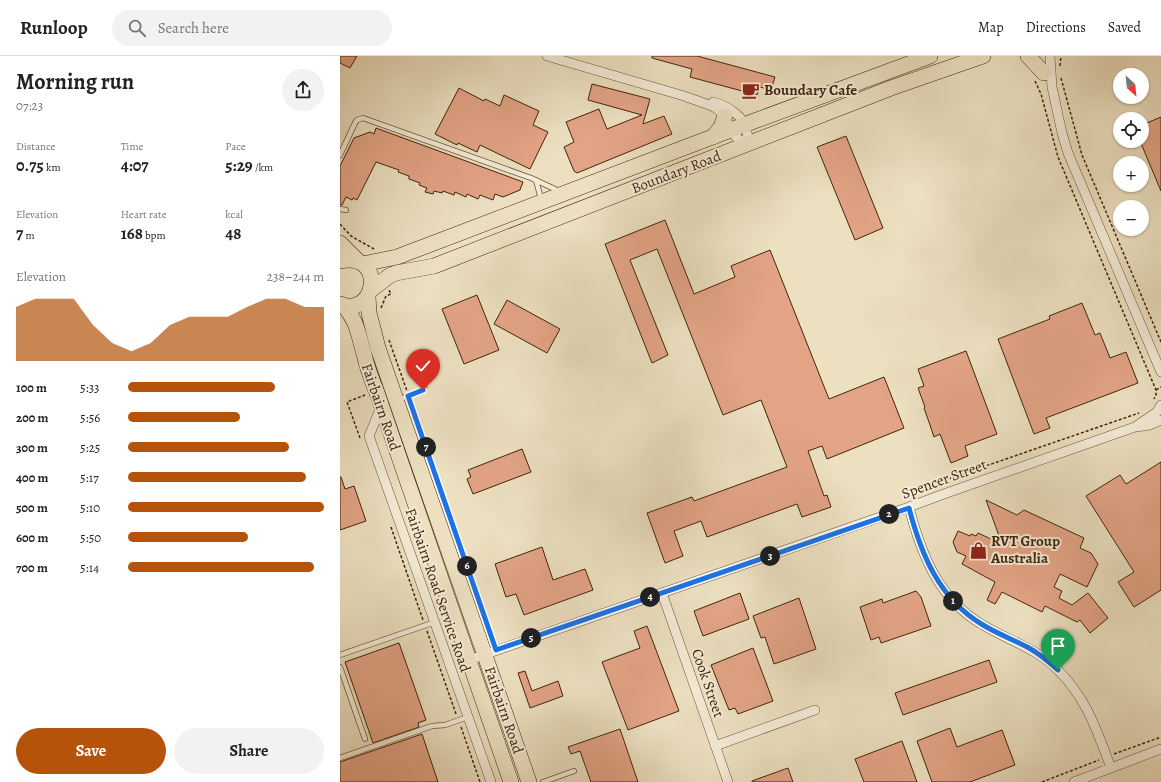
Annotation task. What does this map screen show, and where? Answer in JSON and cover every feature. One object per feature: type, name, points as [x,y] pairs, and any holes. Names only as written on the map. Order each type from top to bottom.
[{"type":"main road","name":"Boundary Road","points":[[340,261],[348,259],[366,262],[397,257],[713,137],[730,130],[741,119],[930,56]]},
{"type":"main road","name":"Boundary Road","points":[[342,305],[351,306],[358,304],[384,280],[396,273],[434,266],[891,88],[983,56]]},
{"type":"main road","points":[[1028,56],[1046,75]]},
{"type":"main road","points":[[713,137],[721,127],[741,119]]},
{"type":"main road","name":"Fairbairn Road","points":[[340,242],[366,262],[371,276],[372,283],[369,293],[369,313],[373,332],[402,398],[484,654],[529,782]]},
{"type":"main road","name":"Fairbairn Road","points":[[342,305],[354,319],[357,326],[364,356],[381,407],[511,782]]},
{"type":"street","points":[[547,56],[684,96],[718,103],[727,107],[741,119],[747,132],[747,145]]},
{"type":"street","points":[[1039,56],[1052,87]]},
{"type":"street","points":[[1050,56],[1052,87],[1062,133],[1074,168],[1161,372]]},
{"type":"street","points":[[730,130],[736,137],[747,145]]},
{"type":"street","name":"Fairbairn Road Service Road","points":[[381,407],[369,436],[491,782]]},
{"type":"street","name":"Spencer Street","points":[[1135,427],[1153,416],[1159,407]]},
{"type":"street","name":"Spencer Street","points":[[468,660],[909,508],[941,495],[1135,427],[1150,425],[1161,420]]},
{"type":"street","points":[[909,508],[921,547],[930,568],[950,598],[982,625],[1029,648],[1058,670],[1074,688],[1086,705],[1111,768]]},
{"type":"street","name":"Cook Street","points":[[662,593],[728,782]]},
{"type":"street","points":[[715,746],[815,710]]},
{"type":"street","points":[[1074,782],[1161,749]]},
{"type":"lane","points":[[340,155],[355,123],[357,120],[363,118],[536,180],[565,193]]},
{"type":"lane","points":[[536,180],[541,195],[540,203]]},
{"type":"lane","points":[[340,209],[346,210]]},
{"type":"lane","points":[[402,398],[423,390],[424,384]]},
{"type":"lane","points":[[340,655],[435,622]]},
{"type":"lane","points":[[340,667],[365,739]]},
{"type":"lane","points":[[340,758],[432,726],[445,726],[468,717]]},
{"type":"lane","points":[[543,782],[574,771]]},
{"type":"path","points":[[1061,56],[1046,75],[1041,94],[1058,157],[1156,390],[1159,407]]},
{"type":"path","points":[[1061,77],[1082,155],[1161,342]]},
{"type":"path","points":[[340,224],[351,236],[375,249],[366,262]]},
{"type":"path","points":[[379,312],[386,296],[391,294],[384,280]]},
{"type":"path","points":[[389,340],[402,398],[478,598]]},
{"type":"path","points":[[1156,390],[1161,387]]},
{"type":"path","points":[[925,487],[1139,413]]},
{"type":"building","points":[[340,56],[357,56],[350,68],[340,63]]},
{"type":"building","points":[[652,56],[697,56],[775,77],[771,90],[760,87],[757,95],[690,77],[692,69],[652,58]]},
{"type":"building","points":[[592,84],[650,99],[643,124],[664,116],[672,134],[577,173],[574,171],[564,147],[574,142],[566,122],[599,109],[607,129],[642,115],[588,100]]},
{"type":"building","points":[[459,88],[484,101],[485,99],[500,106],[504,95],[539,111],[533,125],[548,132],[530,169],[480,145],[477,152],[458,143],[457,145],[435,134]]},
{"type":"building","points":[[1161,117],[1161,191],[1149,162],[1149,156],[1146,156],[1143,148],[1149,148],[1149,122]]},
{"type":"building","points":[[376,128],[523,182],[520,190],[503,197],[495,194],[493,200],[480,195],[478,199],[467,194],[466,197],[455,192],[454,195],[443,191],[442,193],[434,191],[433,194],[425,192],[427,188],[419,185],[420,183],[409,179],[409,176],[398,172],[399,170],[376,162],[357,200],[353,198],[352,200],[346,197],[342,205],[340,205],[340,166],[354,138],[370,132],[374,134]]},
{"type":"building","points":[[846,136],[883,228],[855,240],[817,147]]},
{"type":"building","points":[[665,220],[694,294],[735,277],[731,266],[770,250],[829,399],[884,377],[904,428],[827,459],[822,446],[808,451],[824,496],[827,495],[831,507],[802,517],[797,504],[707,537],[701,521],[674,531],[683,556],[665,563],[647,513],[692,497],[694,501],[787,467],[761,400],[723,415],[657,249],[630,260],[668,355],[652,363],[605,244]]},
{"type":"building","points":[[477,295],[499,350],[464,364],[442,309]]},
{"type":"building","points":[[507,300],[560,329],[547,353],[494,324]]},
{"type":"building","points":[[1082,303],[1095,335],[1100,333],[1110,358],[1126,352],[1138,383],[1046,418],[1050,428],[1034,434],[998,339],[1050,319],[1049,316]]},
{"type":"building","points":[[966,351],[997,434],[965,446],[968,456],[951,463],[940,434],[934,437],[918,388],[924,386],[918,369]]},
{"type":"building","points":[[522,449],[531,472],[473,494],[467,479],[471,477],[468,470]]},
{"type":"building","points":[[1161,462],[1161,590],[1134,607],[1118,582],[1134,572],[1086,496],[1120,475],[1126,484]]},
{"type":"building","points":[[340,477],[345,489],[354,486],[366,521],[340,530]]},
{"type":"building","points":[[986,500],[1017,515],[1024,510],[1084,538],[1080,548],[1091,553],[1098,564],[1087,587],[1060,574],[1054,587],[1062,591],[1059,598],[1072,605],[1088,593],[1108,618],[1090,633],[1080,620],[1077,622],[1045,606],[1042,612],[1002,592],[995,604],[987,600],[995,582],[962,564],[966,556],[957,552],[953,542],[958,531],[970,536],[971,534],[976,536],[978,533],[1002,544]]},
{"type":"building","points":[[542,547],[553,580],[585,569],[593,590],[524,615],[516,594],[506,597],[495,564]]},
{"type":"building","points":[[916,591],[921,597],[931,626],[881,643],[879,637],[871,640],[860,607],[882,599],[883,603]]},
{"type":"building","points":[[740,593],[749,619],[703,636],[694,611]]},
{"type":"building","points":[[799,598],[816,649],[774,664],[765,637],[761,638],[753,616]]},
{"type":"building","points":[[647,626],[679,711],[628,730],[602,662],[640,648],[634,631]]},
{"type":"building","points":[[399,643],[426,720],[418,723],[419,727],[373,743],[345,662]]},
{"type":"building","points":[[753,648],[773,701],[738,714],[735,708],[729,710],[711,665]]},
{"type":"building","points":[[989,660],[997,682],[903,715],[895,693]]},
{"type":"building","points":[[525,671],[532,691],[558,681],[563,696],[530,708],[518,673]]},
{"type":"building","points":[[950,728],[957,747],[1002,730],[1015,765],[970,782],[932,782],[917,741]]},
{"type":"building","points":[[620,729],[638,782],[591,782],[580,751],[571,754],[568,747]]},
{"type":"building","points":[[422,734],[438,782],[340,782],[340,762]]},
{"type":"building","points":[[902,741],[917,782],[864,782],[855,759]]},
{"type":"building","points":[[788,768],[793,782],[752,782],[752,781]]},
{"type":"place","name":"Boundary Cafe","points":[[751,90]]},
{"type":"place","name":"RVT Group Australia","points":[[978,550]]},
{"type":"route","points":[[423,390],[408,396],[496,650],[909,508],[921,547],[930,568],[939,584],[950,598],[982,625],[1029,648],[1058,670]]}]
